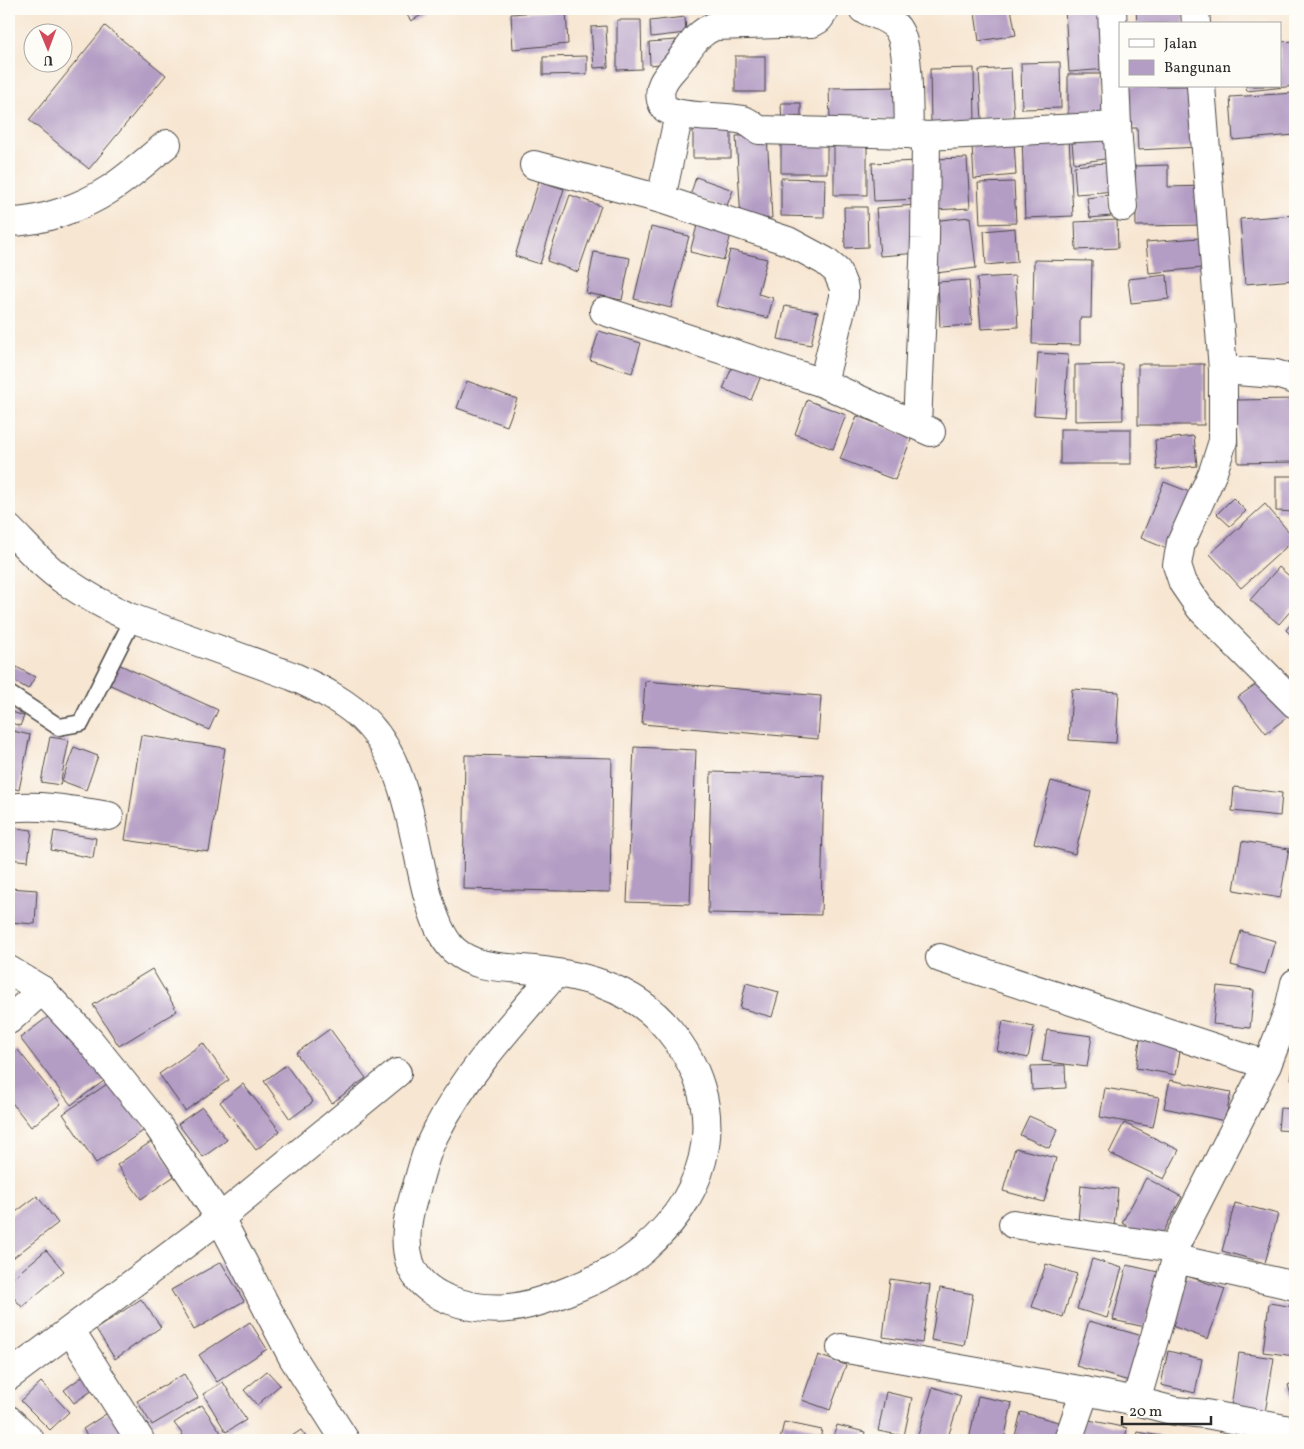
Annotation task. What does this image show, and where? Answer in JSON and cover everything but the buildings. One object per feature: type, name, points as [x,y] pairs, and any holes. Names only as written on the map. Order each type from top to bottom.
[{"type":"street","points":[[826,9],[819,19],[812,23],[729,17],[698,35],[676,67],[664,78],[660,96],[662,104],[666,109],[680,114],[744,120],[759,130],[917,135],[1117,126]]},
{"type":"street","points":[[604,311],[823,383],[924,428],[925,239],[917,135],[904,44],[899,29],[885,19],[863,9]]},
{"type":"street","points":[[1112,9],[1123,207]]},
{"type":"street","points":[[1195,9],[1196,22]]},
{"type":"street","points":[[1201,88],[1223,370],[1222,441],[1220,454],[1213,472],[1181,543],[1177,559],[1179,574],[1187,590],[1200,608],[1295,704]]},
{"type":"street","points":[[661,199],[680,114]]},
{"type":"street","points":[[9,222],[24,222],[73,208],[109,189],[167,144]]},
{"type":"street","points":[[534,165],[661,199],[788,241],[825,261],[837,271],[844,288],[844,297],[823,383]]},
{"type":"street","points":[[1223,370],[1276,374],[1295,380]]},
{"type":"street","points":[[9,529],[38,559],[64,581],[108,607],[133,619],[292,676],[318,687],[348,706],[370,726],[385,748],[397,774],[410,811],[422,875],[430,903],[446,940],[454,949],[466,958],[480,964],[556,972],[604,983],[631,996],[653,1012],[670,1030],[686,1055],[697,1077],[703,1096],[706,1121],[706,1152],[685,1204],[667,1227],[642,1252],[617,1269],[590,1283],[553,1297],[521,1306],[493,1310],[463,1304],[438,1296],[424,1285],[415,1273],[406,1243],[410,1205],[434,1135],[458,1094],[556,972]]},
{"type":"street","points":[[9,808],[52,808],[109,816]]},
{"type":"street","points":[[940,958],[1266,1065]]},
{"type":"street","points":[[9,970],[42,990],[90,1041],[158,1126],[220,1218],[293,1358],[345,1440]]},
{"type":"street","points":[[1136,1401],[1158,1326],[1175,1254],[1266,1065],[1289,1009],[1295,983]]},
{"type":"street","points":[[9,1020],[42,990]]},
{"type":"street","points":[[9,1376],[220,1218],[397,1074]]},
{"type":"street","points":[[1014,1224],[1175,1254],[1295,1286]]},
{"type":"street","points":[[71,1331],[140,1440]]},
{"type":"street","points":[[841,1348],[1084,1391],[1175,1411],[1206,1414],[1295,1431]]},
{"type":"street","points":[[1068,1440],[1084,1391]]},
{"type":"street","points":[[9,1420],[30,1440]]},
{"type":"lane","points":[[9,694],[59,726],[81,723],[133,619]]}]
